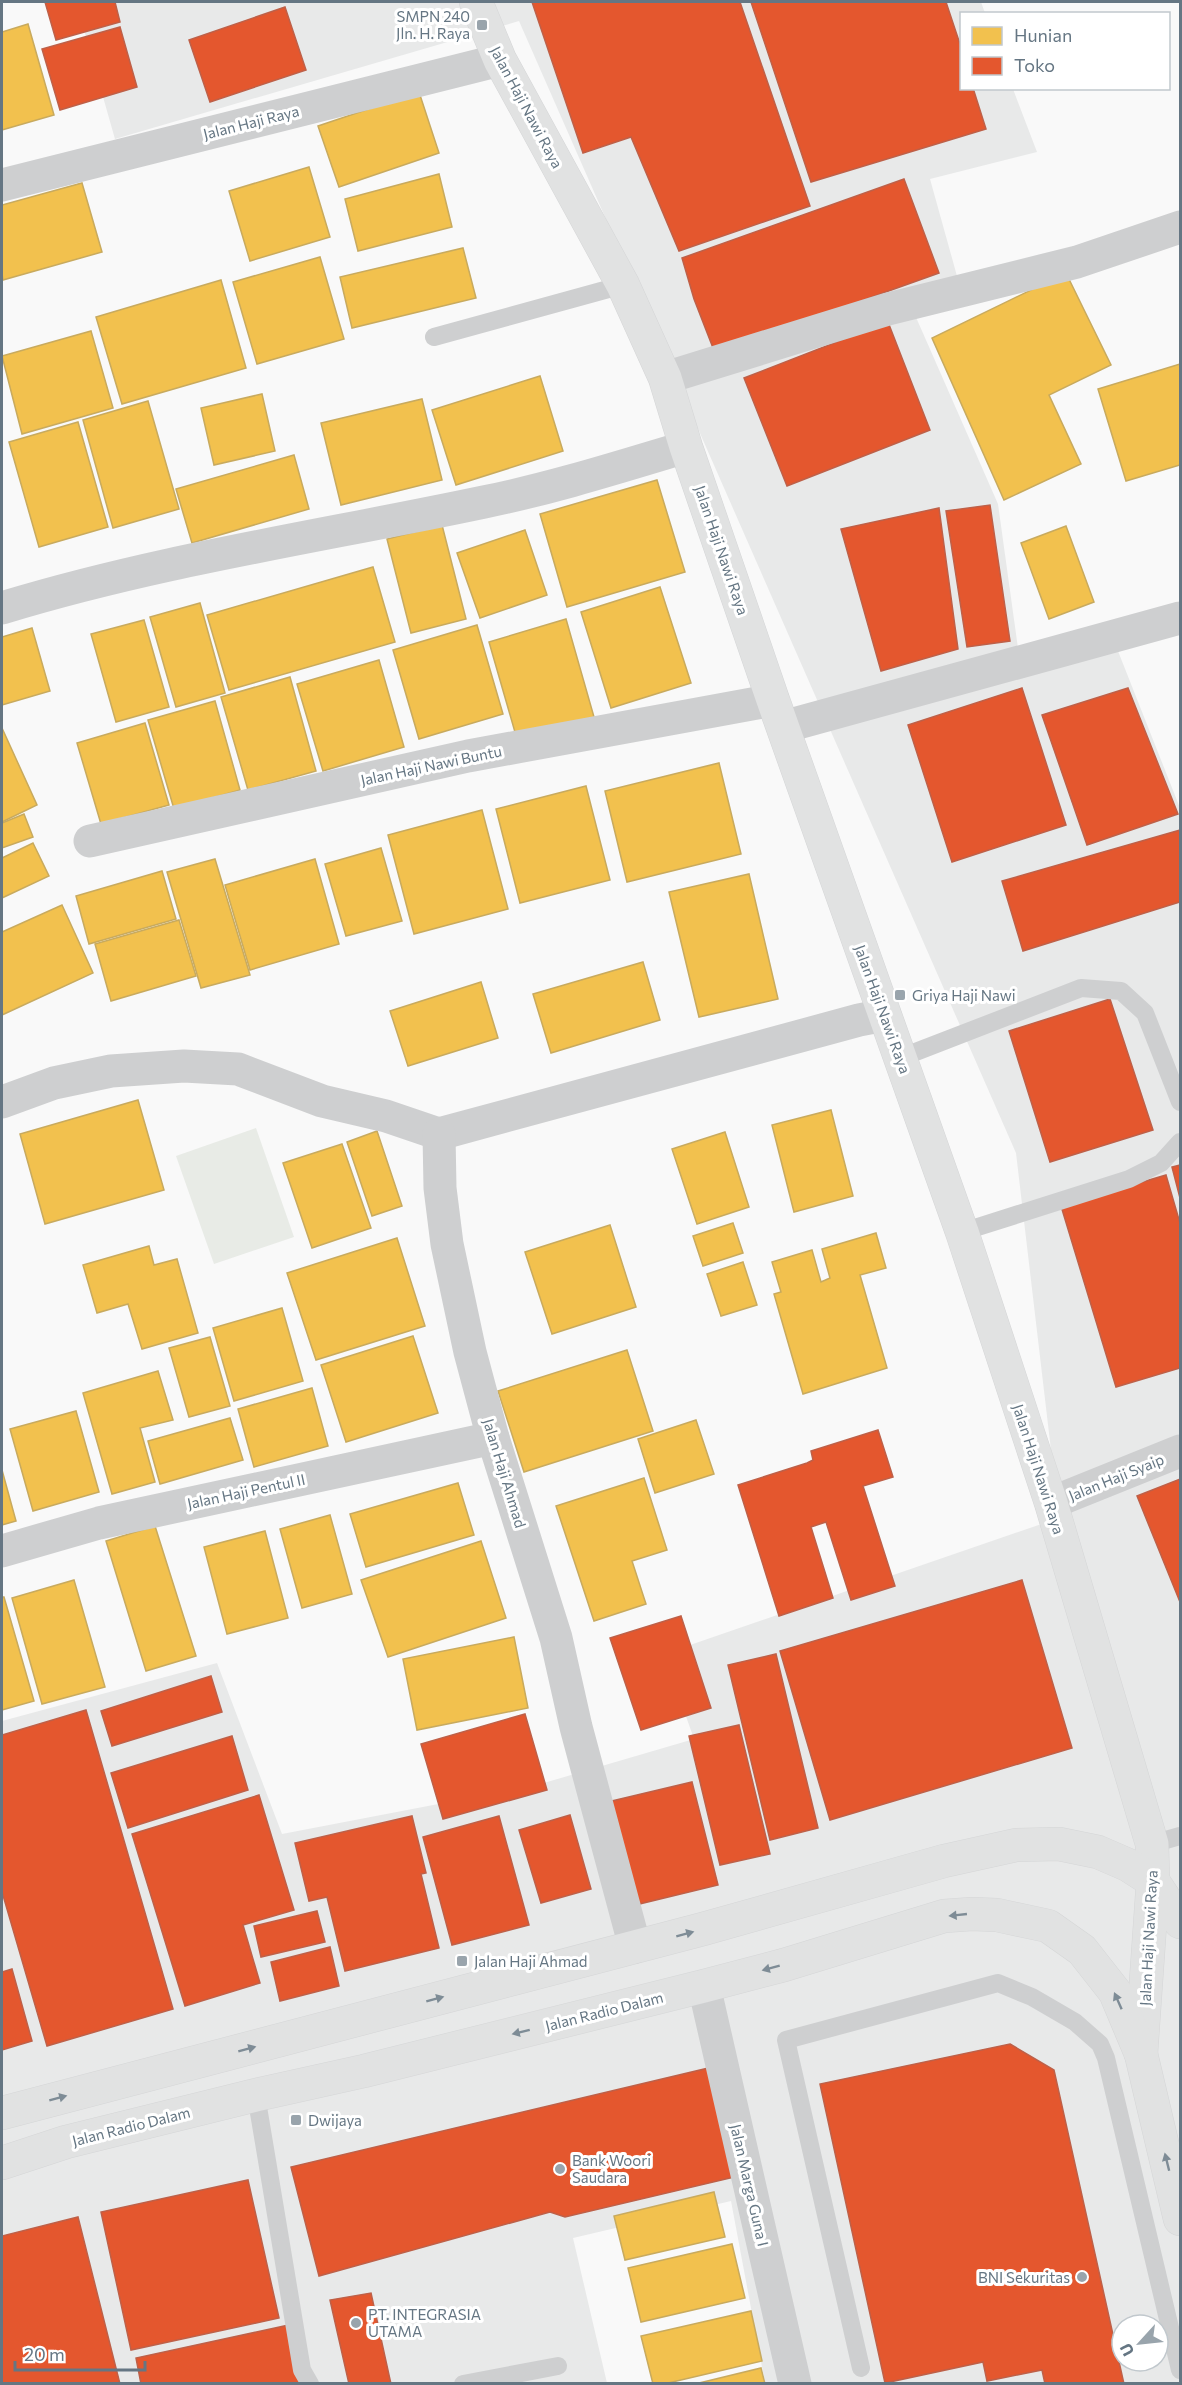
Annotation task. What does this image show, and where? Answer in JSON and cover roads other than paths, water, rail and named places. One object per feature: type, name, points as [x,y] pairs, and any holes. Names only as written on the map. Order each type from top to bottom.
[{"type":"main road","name":"Jalan Haji Nawi Raya","points":[[476,2],[500,60],[623,285],[665,378],[686,447],[778,713],[962,1232],[1051,1503],[1166,1840],[1153,1881],[1141,2054]]},
{"type":"main road","points":[[2,2113],[635,1947],[944,1861],[1016,1845],[1059,1844],[1098,1852],[1128,1865],[1153,1881],[1180,1922]]},
{"type":"main road","name":"Jalan Radio Dalam","points":[[2,2163],[66,2142],[256,2094],[364,2071],[704,1986],[784,1965],[944,1916],[998,1915],[1048,1926],[1082,1950],[1115,1992],[1141,2054]]},
{"type":"main road","points":[[1141,2054],[1180,2219]]},
{"type":"street","name":"Jalan Haji Raya","points":[[2,185],[500,60]]},
{"type":"street","points":[[665,378],[888,309],[1077,262],[1180,227]]},
{"type":"street","points":[[2,608],[89,583],[166,566],[487,501],[614,469],[686,447]]},
{"type":"street","name":"Jalan Haji Nawi Buntu","points":[[90,841],[468,756],[778,713],[1180,618]]},
{"type":"street","points":[[2,1102],[54,1083],[111,1071],[184,1066],[238,1069],[322,1101],[386,1116],[439,1134],[859,1020],[885,1015]]},
{"type":"street","name":"Jalan Haji Ahmad","points":[[439,1134],[440,1188],[447,1245],[470,1352],[493,1438],[556,1638],[576,1727],[635,1947]]},
{"type":"street","name":"Jalan Haji Pentul II","points":[[2,1551],[99,1523],[493,1438]]},
{"type":"street","name":"Jalan Haji Syaip","points":[[1051,1503],[1180,1451]]},
{"type":"street","name":"Jalan Marga Guna I","points":[[704,1986],[795,2384]]},
{"type":"lane","points":[[434,337],[623,285]]},
{"type":"lane","points":[[900,1058],[1081,988],[1121,991],[1145,1013],[1180,1102]]},
{"type":"lane","points":[[962,1232],[1128,1179],[1161,1163],[1180,1142]]},
{"type":"lane","points":[[861,2368],[786,2040],[998,1983],[1032,1997],[1076,2022],[1100,2044],[1106,2058],[1180,2370]]},
{"type":"lane","points":[[256,2094],[302,2370],[310,2384]]},
{"type":"lane","points":[[463,2384],[558,2366]]},
{"type":"place","name":"SMPN 240 Jln. H. Raya","points":[[482,25]]},
{"type":"place","name":"Griya Haji Nawi","points":[[900,995]]},
{"type":"place","name":"Jalan Haji Ahmad","points":[[462,1961]]},
{"type":"place","name":"Dwijaya","points":[[296,2120]]},
{"type":"place","name":"Bank Woori Saudara","points":[[560,2169]]},
{"type":"place","name":"BNI Sekuritas","points":[[1082,2277]]},
{"type":"place","name":"PT. INTEGRASIA UTAMA","points":[[356,2323]]}]
